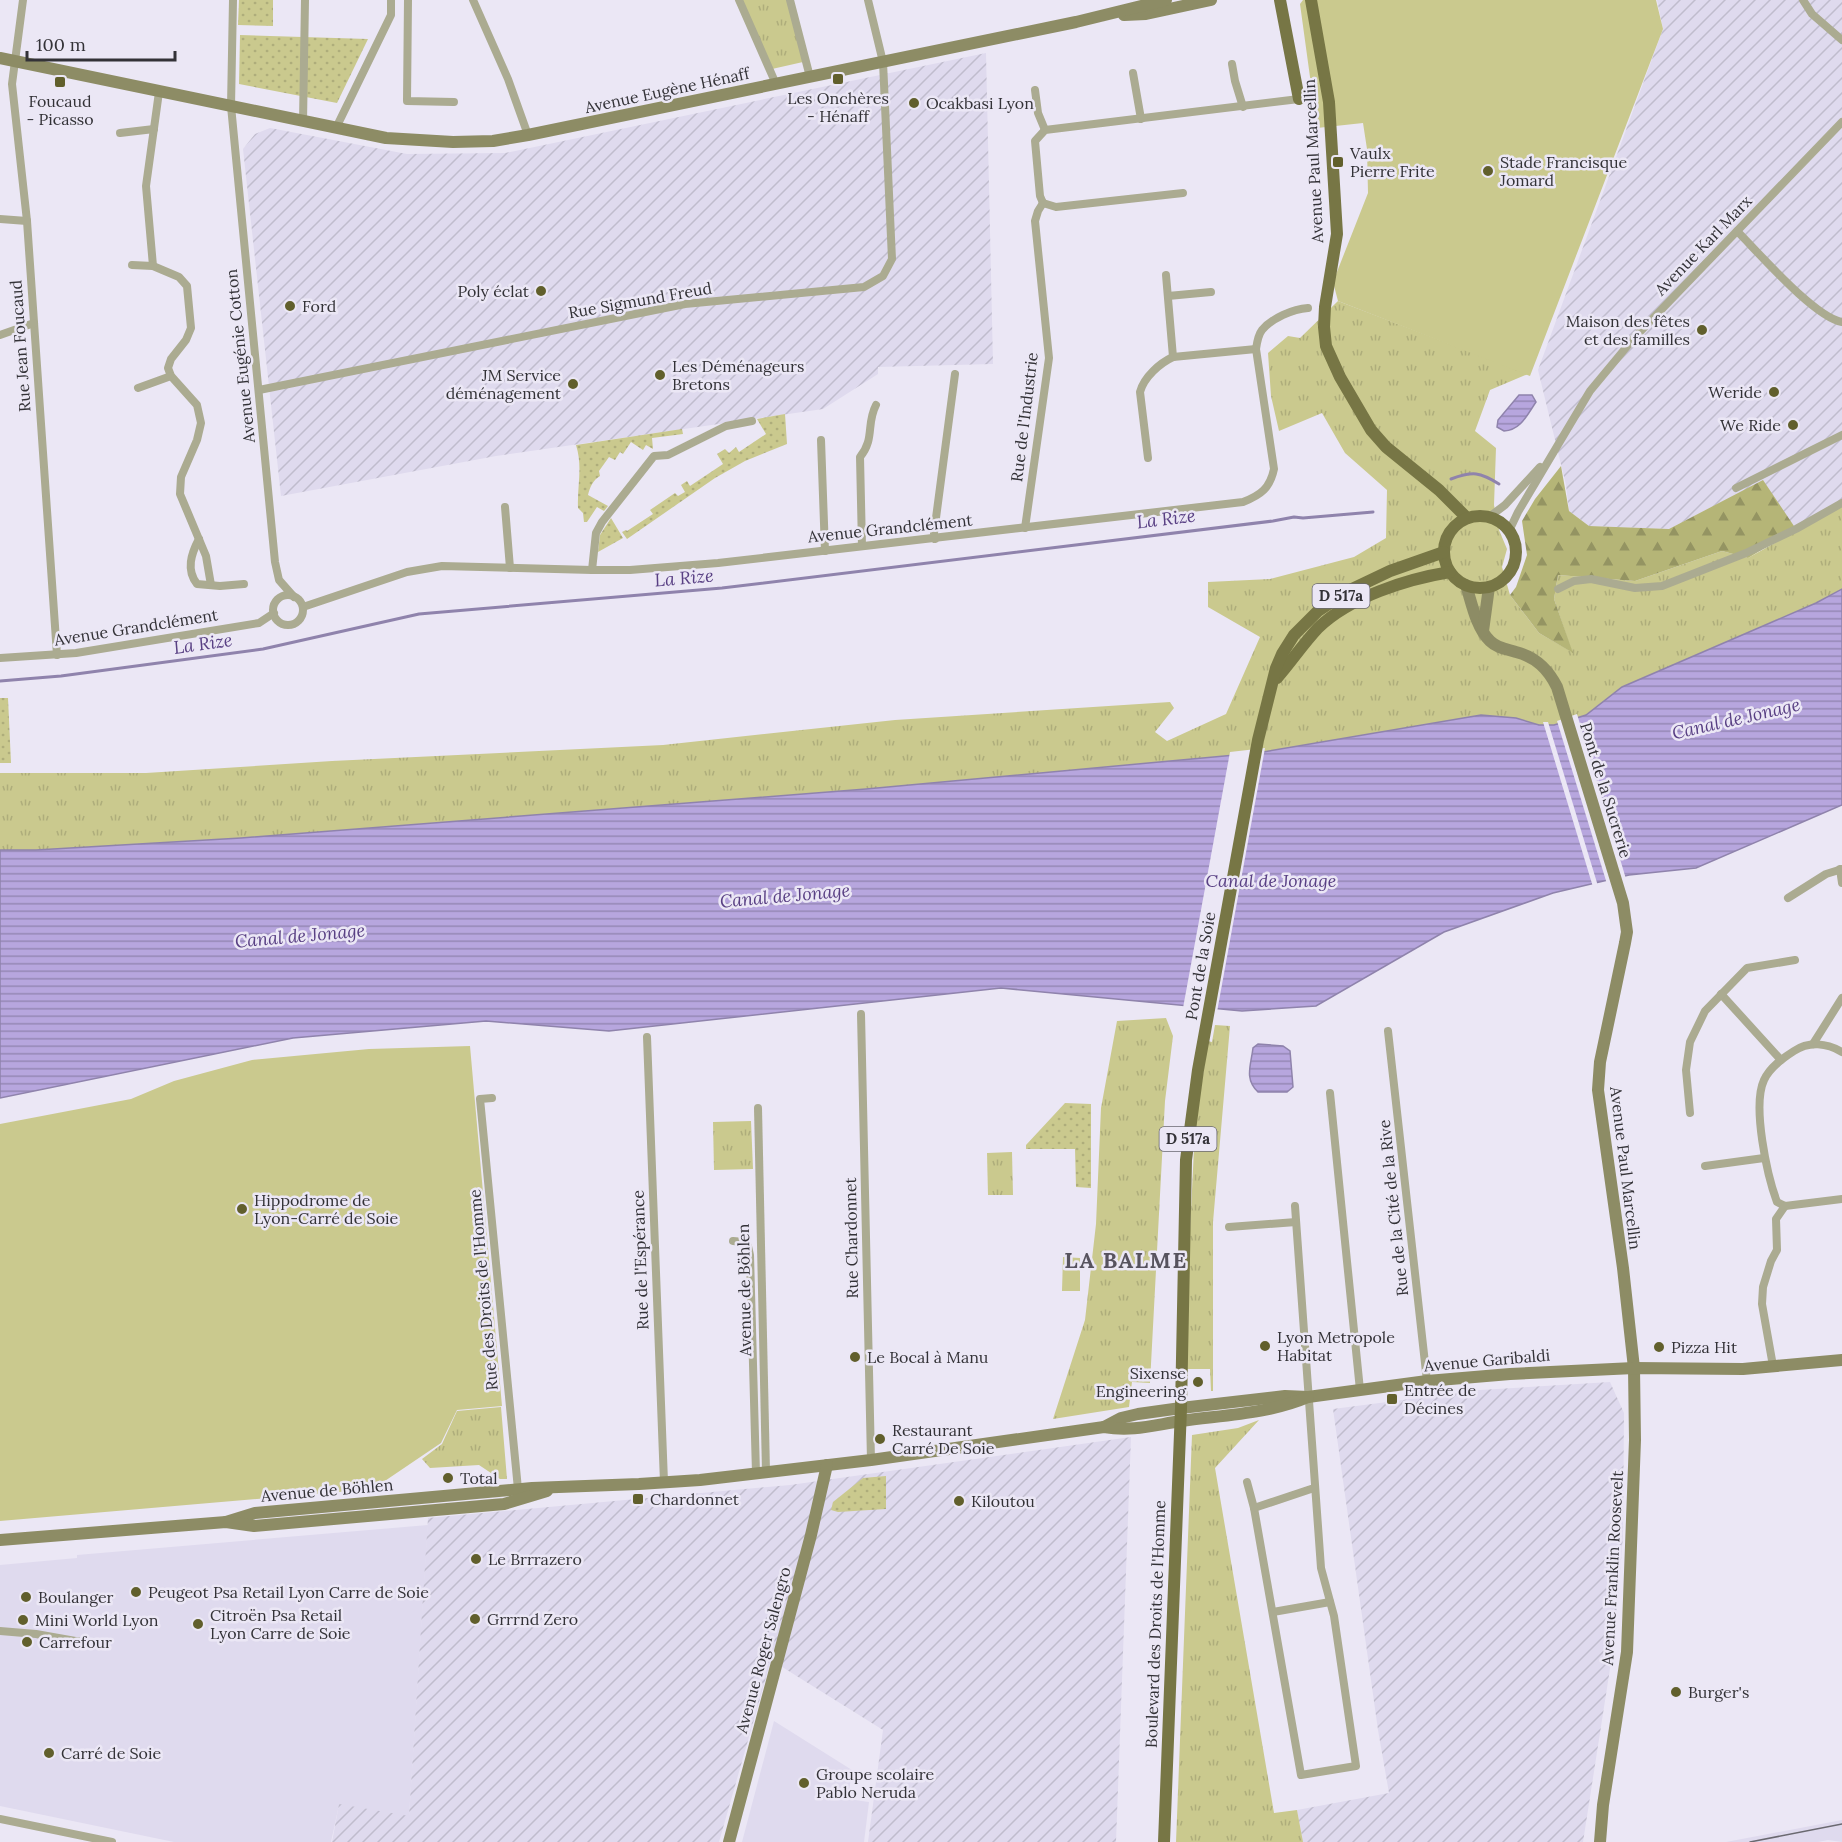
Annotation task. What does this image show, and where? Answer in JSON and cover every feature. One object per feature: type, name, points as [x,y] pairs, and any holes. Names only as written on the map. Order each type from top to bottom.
[{"type":"main road","name":"Avenue Eugène Hénaff","points":[[0,58],[386,138],[441,142],[493,141],[1108,16],[1166,0]]},
{"type":"main road","name":"Avenue Eugène Hénaff","points":[[1108,16],[1146,14],[1211,0]]},
{"type":"main road","name":"Avenue Paul Marcellin","points":[[1280,0],[1299,99]]},
{"type":"main road","name":"Avenue Paul Marcellin","points":[[1311,0],[1329,102],[1337,234],[1324,307],[1326,346],[1340,376],[1371,430],[1386,447],[1438,490],[1467,518]]},
{"type":"main road","points":[[1489,517],[1504,525],[1509,531],[1515,543],[1514,564],[1507,576],[1489,587],[1478,588],[1457,580],[1450,572],[1444,559],[1445,541],[1452,529],[1467,518],[1489,517]]},
{"type":"main road","name":"D 517a","points":[[1274,681],[1282,654],[1294,635],[1318,611],[1348,591],[1390,571],[1444,552]]},
{"type":"main road","name":"D 517a","points":[[1274,681],[1296,651],[1320,626],[1347,606],[1384,590],[1430,575],[1450,572]]},
{"type":"main road","points":[[1466,585],[1483,632]]},
{"type":"main road","points":[[1483,632],[1489,587]]},
{"type":"main road","name":"Pont de la Sucrerie","points":[[1483,632],[1497,646],[1519,653],[1541,665],[1550,673],[1557,687],[1623,903]]},
{"type":"main road","name":"Pont de la Soie","points":[[1181,1408],[1186,1160],[1191,1118],[1263,721],[1274,681]]},
{"type":"main road","name":"Avenue Paul Marcellin","points":[[1623,903],[1627,932],[1600,1062],[1598,1090],[1623,1268],[1634,1368]]},
{"type":"main road","name":"Avenue Garibaldi","points":[[1104,1427],[1121,1418],[1138,1414],[1286,1396],[1308,1397],[1427,1381],[1634,1368],[1743,1369],[1842,1360]]},
{"type":"main road","name":"Avenue Franklin Roosevelt","points":[[1600,1842],[1603,1805],[1627,1652],[1635,1440],[1634,1368]]},
{"type":"main road","name":"Avenue Garibaldi","points":[[827,1465],[1104,1427],[1124,1430],[1287,1406],[1308,1397]]},
{"type":"main road","name":"Boulevard des Droits de l'Homme","points":[[1164,1842],[1181,1408]]},
{"type":"main road","name":"Avenue de Böhlen","points":[[226,1522],[255,1513],[518,1489],[664,1482],[827,1465]]},
{"type":"main road","name":"Avenue Roger Salengro","points":[[729,1842],[809,1544],[827,1465]]},
{"type":"main road","name":"Avenue de Böhlen","points":[[0,1540],[226,1522],[254,1526],[504,1504],[537,1496],[553,1488]]},
{"type":"main road","name":"Avenue de Böhlen","points":[[478,1506],[505,1497],[505,1491]]},
{"type":"main road","name":"Avenue Franklin Roosevelt","points":[[1592,1842],[1594,1827],[1603,1805]]},
{"type":"street","name":"Rue Jean Foucaud","points":[[23,0],[12,84],[27,221],[57,655]]},
{"type":"street","name":"Avenue Eugénie Cotton","points":[[233,0],[231,106],[275,562],[279,580],[294,597]]},
{"type":"street","points":[[303,122],[305,0]]},
{"type":"street","points":[[391,0],[391,15]]},
{"type":"street","points":[[336,128],[398,0]]},
{"type":"street","points":[[408,0],[407,101],[454,102]]},
{"type":"street","points":[[473,0],[528,135]]},
{"type":"street","points":[[739,0],[776,84]]},
{"type":"street","points":[[790,0],[810,77]]},
{"type":"street","name":"Rue Sigmund Freud","points":[[259,390],[684,304],[864,287],[883,276],[892,259],[882,62],[868,0]]},
{"type":"street","points":[[1803,0],[1812,14],[1842,40]]},
{"type":"street","points":[[1232,64],[1243,107]]},
{"type":"street","points":[[1133,73],[1141,119]]},
{"type":"street","points":[[1035,90],[1038,113],[1046,130]]},
{"type":"street","points":[[153,266],[146,186],[159,92]]},
{"type":"street","points":[[1184,193],[1056,207],[1043,203],[1040,196],[1035,141],[1046,130],[1299,99]]},
{"type":"street","name":"Avenue Karl Marx","points":[[1509,531],[1552,453],[1590,391],[1627,346],[1842,122]]},
{"type":"street","points":[[120,133],[154,129]]},
{"type":"street","name":"Rue de l'Industrie","points":[[1025,528],[1049,358],[1035,221],[1043,203]]},
{"type":"street","points":[[0,219],[27,221]]},
{"type":"street","points":[[1737,231],[1814,308],[1833,320],[1842,322]]},
{"type":"street","points":[[132,265],[153,266],[179,277],[187,286],[191,328],[186,340],[171,359],[168,369],[171,376],[196,405],[201,423],[197,440],[181,477],[180,494],[206,556],[211,585]]},
{"type":"street","points":[[1166,275],[1173,357]]},
{"type":"street","points":[[1168,296],[1211,292]]},
{"type":"street","points":[[1148,458],[1140,392],[1142,384],[1164,361],[1173,357],[1256,349],[1264,328],[1286,314],[1308,308]]},
{"type":"street","points":[[0,335],[34,323]]},
{"type":"street","name":"Avenue Grandclément","points":[[303,607],[417,570],[442,566],[630,570],[718,563],[1244,502],[1261,495],[1271,483],[1274,469],[1256,349]]},
{"type":"street","points":[[935,539],[956,374]]},
{"type":"street","points":[[138,388],[171,376]]},
{"type":"street","points":[[862,546],[860,457],[867,449],[870,440],[870,420],[876,405]]},
{"type":"street","points":[[592,570],[596,533],[602,522],[654,456],[669,455],[726,426],[752,422]]},
{"type":"street","points":[[1736,488],[1842,435]]},
{"type":"street","points":[[822,440],[825,550]]},
{"type":"street","name":"Avenue Karl Marx","points":[[1489,517],[1505,506],[1552,453]]},
{"type":"street","points":[[1558,589],[1574,581],[1591,579],[1635,588],[1662,586],[1746,553],[1796,530],[1842,503]]},
{"type":"street","points":[[505,507],[510,568]]},
{"type":"street","points":[[199,539],[190,557],[193,579],[197,584],[244,584]]},
{"type":"street","points":[[284,596],[294,597],[303,607],[302,617],[294,624],[280,622],[274,613],[276,602],[284,596]]},
{"type":"street","name":"Avenue Grandclément","points":[[0,658],[57,655],[259,623],[274,613]]},
{"type":"street","points":[[1788,898],[1826,874],[1841,869],[1842,883]]},
{"type":"street","points":[[1690,1113],[1686,1070],[1690,1042],[1705,1011],[1747,968],[1795,960]]},
{"type":"street","points":[[1721,994],[1781,1060]]},
{"type":"street","points":[[1813,1044],[1842,998]]},
{"type":"street","name":"Rue Chardonnet","points":[[861,1014],[871,1460]]},
{"type":"street","name":"Rue de la Cité de la Rive","points":[[1388,1031],[1427,1381]]},
{"type":"street","name":"Rue de l'Espérance","points":[[647,1037],[664,1482]]},
{"type":"street","points":[[1773,1366],[1762,1304],[1766,1276],[1777,1250],[1776,1219],[1781,1204],[1764,1158],[1759,1099],[1761,1087],[1766,1076],[1781,1060],[1799,1048],[1813,1044],[1831,1046],[1842,1052]]},
{"type":"street","points":[[1330,1093],[1360,1390]]},
{"type":"street","name":"Rue des Droits de l'Homme","points":[[492,1098],[480,1099],[518,1489]]},
{"type":"street","name":"Avenue de Böhlen","points":[[758,1108],[761,1472]]},
{"type":"street","points":[[1705,1166],[1764,1158]]},
{"type":"street","points":[[1781,1204],[1842,1200]]},
{"type":"street","points":[[1247,1482],[1254,1508],[1301,1775],[1356,1766],[1334,1616],[1321,1568],[1294,1206]]},
{"type":"street","points":[[1229,1227],[1296,1222]]},
{"type":"street","points":[[733,1241],[744,1242],[748,1246],[750,1255],[761,1472]]},
{"type":"street","points":[[1254,1508],[1314,1488]]},
{"type":"street","points":[[1272,1612],[1330,1602]]},
{"type":"street","points":[[0,1631],[36,1634],[81,1642]]},
{"type":"street","points":[[0,1819],[112,1842]]},
{"type":"shaded area","points":[[1657,0],[1842,0],[1842,505],[1796,531],[1745,490],[1669,529],[1589,526],[1569,511],[1566,485],[1538,370],[1663,29]]},
{"type":"shaded area","points":[[986,53],[993,364],[878,367],[878,374],[823,409],[496,456],[281,496],[243,149],[255,134],[270,128],[407,154],[505,153]]},
{"type":"shaded area","points":[[1610,1382],[1624,1413],[1623,1536],[1614,1643],[1583,1842],[1303,1842],[1297,1810],[1389,1793],[1333,1409],[1480,1390]]},
{"type":"shaded area","points":[[1131,1437],[1116,1842],[868,1842],[883,1730],[771,1660],[719,1842],[332,1842],[339,1804],[409,1816],[428,1518],[790,1485]]},
{"type":"shaded area","points":[[428,1525],[409,1817],[339,1805],[331,1842],[174,1842],[0,1806],[0,1565],[77,1558],[77,1555]]},
{"type":"shaded area","name":"Groupe scolaire Pablo Neruda","points":[[774,1721],[852,1770],[848,1799],[869,1802],[864,1842],[742,1842]]},
{"type":"shaded area","points":[[1842,1820],[1842,1842],[1828,1840],[1818,1842],[1726,1842]]},
{"type":"green space","points":[[239,0],[273,0],[273,26],[238,25]]},
{"type":"green space","points":[[742,0],[787,0],[803,62],[772,69]]},
{"type":"green space","name":"Stade Francisque Jomard","points":[[1303,0],[1656,0],[1663,29],[1530,376],[1338,301],[1333,282],[1368,193],[1367,149],[1363,123],[1317,128],[1300,4]]},
{"type":"green space","points":[[240,35],[368,39],[337,103],[239,84]]},
{"type":"green space","points":[[1338,301],[1528,374],[1490,390],[1475,431],[1496,448],[1494,505],[1499,530],[1507,549],[1502,567],[1510,595],[1539,633],[1572,652],[1554,599],[1558,575],[1635,581],[1722,551],[1748,558],[1842,505],[1842,589],[1816,603],[1622,687],[1586,715],[1554,725],[1538,725],[1516,718],[1481,715],[1257,753],[866,789],[241,838],[0,850],[0,773],[146,773],[332,761],[663,745],[895,720],[1170,702],[1174,708],[1155,732],[1167,741],[1226,714],[1260,637],[1208,607],[1208,582],[1270,579],[1354,557],[1386,538],[1387,490],[1345,453],[1322,413],[1279,431],[1271,396],[1268,353],[1288,336],[1300,338]]},
{"type":"green space","points":[[785,414],[787,444],[745,461],[715,478],[627,539],[622,532],[653,514],[650,510],[675,493],[678,496],[685,492],[681,485],[687,481],[690,486],[723,464],[717,454],[725,449],[729,453],[736,447],[739,452],[766,434],[757,419]]},
{"type":"green space","points":[[682,429],[683,434],[652,438],[653,449],[646,445],[643,450],[631,442],[623,454],[620,452],[615,460],[609,457],[599,471],[600,476],[592,484],[588,495],[608,506],[604,511],[597,507],[587,522],[584,522],[583,513],[578,508],[579,469],[576,445]]},
{"type":"green space","points":[[1561,466],[1569,511],[1589,526],[1669,529],[1763,480],[1796,529],[1748,558],[1722,551],[1635,581],[1558,575],[1554,599],[1573,653],[1539,633],[1510,595],[1516,587],[1527,555],[1522,521],[1535,499]]},
{"type":"green space","points":[[611,518],[623,538],[598,552],[600,535]]},
{"type":"green space","points":[[0,698],[8,698],[11,763],[0,763]]},
{"type":"green space","points":[[1166,1018],[1173,1036],[1165,1101],[1150,1383],[1132,1382],[1129,1407],[1053,1419],[1085,1320],[1096,1224],[1101,1108],[1117,1021]]},
{"type":"green space","points":[[1215,1025],[1230,1026],[1213,1222],[1213,1391],[1211,1391],[1210,1369],[1186,1369],[1195,1128],[1208,1041],[1212,1042]]},
{"type":"green space","name":"Hippodrome de Lyon-Carré de Soie","points":[[470,1046],[502,1406],[457,1410],[441,1443],[373,1489],[0,1521],[0,1124],[131,1099],[174,1081],[252,1060],[369,1049]]},
{"type":"green space","points":[[1065,1103],[1091,1104],[1091,1188],[1076,1187],[1075,1149],[1026,1149],[1026,1145]]},
{"type":"green space","points":[[751,1121],[753,1169],[714,1170],[713,1122]]},
{"type":"green space","points":[[1012,1152],[1013,1195],[988,1195],[987,1153]]},
{"type":"green space","points":[[1063,1257],[1080,1258],[1080,1291],[1062,1291]]},
{"type":"green space","points":[[501,1407],[507,1479],[500,1479],[479,1465],[430,1468],[422,1459],[442,1444],[457,1411]]},
{"type":"green space","points":[[1259,1420],[1215,1468],[1274,1813],[1297,1810],[1303,1842],[1176,1842],[1192,1435],[1238,1428]]},
{"type":"green space","points":[[886,1476],[886,1509],[838,1512],[831,1510],[833,1502],[863,1478]]},
{"type":"water","points":[[1519,395],[1532,395],[1536,402],[1519,425],[1504,431],[1497,427],[1498,420]]},
{"type":"water","name":"Canal de Jonage","points":[[1842,589],[1842,805],[1696,868],[1629,875],[1553,893],[1444,932],[1316,1006],[1242,1011],[1001,988],[609,1031],[486,1021],[293,1038],[0,1098],[0,850],[241,838],[866,789],[1257,753],[1481,715],[1516,718],[1539,725],[1554,725],[1586,715],[1622,687],[1816,603]]},
{"type":"water","points":[[1258,1044],[1283,1046],[1290,1051],[1293,1087],[1287,1092],[1258,1092],[1254,1087],[1250,1077],[1250,1066],[1253,1048]]},
{"type":"pier","points":[[1577,714],[1626,879],[1607,884],[1557,721]]},
{"type":"pier","points":[[1543,722],[1548,722],[1598,886],[1593,887]]},
{"type":"pier","points":[[1265,748],[1217,1012],[1183,1008],[1230,752]]},
{"type":"waterway","name":"La Rize","points":[[1451,479],[1476,474],[1499,484]]},
{"type":"waterway","name":"La Rize","points":[[0,681],[61,676],[263,649],[419,614],[722,588],[1294,517],[1373,512]]},
{"type":"tram line","points":[[1750,1842],[1842,1824]]},
{"type":"place","name":"Les Onchères - Hénaff","points":[[838,79]]},
{"type":"place","name":"Foucaud - Picasso","points":[[60,82]]},
{"type":"place","name":"Ocakbasi Lyon","points":[[914,103]]},
{"type":"place","name":"Vaulx Pierre Frite","points":[[1338,162]]},
{"type":"place","name":"Stade Francisque Jomard","points":[[1488,171]]},
{"type":"place","name":"Poly éclat","points":[[541,291]]},
{"type":"place","name":"Ford","points":[[290,306]]},
{"type":"place","name":"Maison des fêtes et des familles","points":[[1702,330]]},
{"type":"place","name":"Les Déménageurs Bretons","points":[[660,375]]},
{"type":"place","name":"JM Service déménagement","points":[[573,384]]},
{"type":"place","name":"Weride","points":[[1774,392]]},
{"type":"place","name":"We Ride","points":[[1793,425]]},
{"type":"place","name":"Hippodrome de Lyon-Carré de Soie","points":[[242,1209]]},
{"type":"place","name":"Lyon Metropole Habitat","points":[[1265,1346]]},
{"type":"place","name":"Pizza Hit","points":[[1659,1347]]},
{"type":"place","name":"Le Bocal à Manu","points":[[855,1357]]},
{"type":"place","name":"Sixense Engineering","points":[[1198,1382]]},
{"type":"place","name":"Entrée de Décines","points":[[1392,1399]]},
{"type":"place","name":"Restaurant Carré De Soie","points":[[880,1439]]},
{"type":"place","name":"Total","points":[[448,1478]]},
{"type":"place","name":"Chardonnet","points":[[638,1499]]},
{"type":"place","name":"Kiloutou","points":[[959,1501]]},
{"type":"place","name":"Le Brrrazero","points":[[476,1559]]},
{"type":"place","name":"Peugeot Psa Retail Lyon Carre de Soie","points":[[136,1592]]},
{"type":"place","name":"Boulanger","points":[[26,1597]]},
{"type":"place","name":"Grrrnd Zero","points":[[475,1619]]},
{"type":"place","name":"Mini World Lyon","points":[[23,1620]]},
{"type":"place","name":"Citroën Psa Retail Lyon Carre de Soie","points":[[198,1624]]},
{"type":"place","name":"Carrefour","points":[[27,1642]]},
{"type":"place","name":"Burger's","points":[[1676,1692]]},
{"type":"place","name":"Carré de Soie","points":[[49,1753]]},
{"type":"place","name":"Groupe scolaire Pablo Neruda","points":[[804,1783]]},
{"type":"district","name":"LA BALME","points":[[1126,1260]]}]
